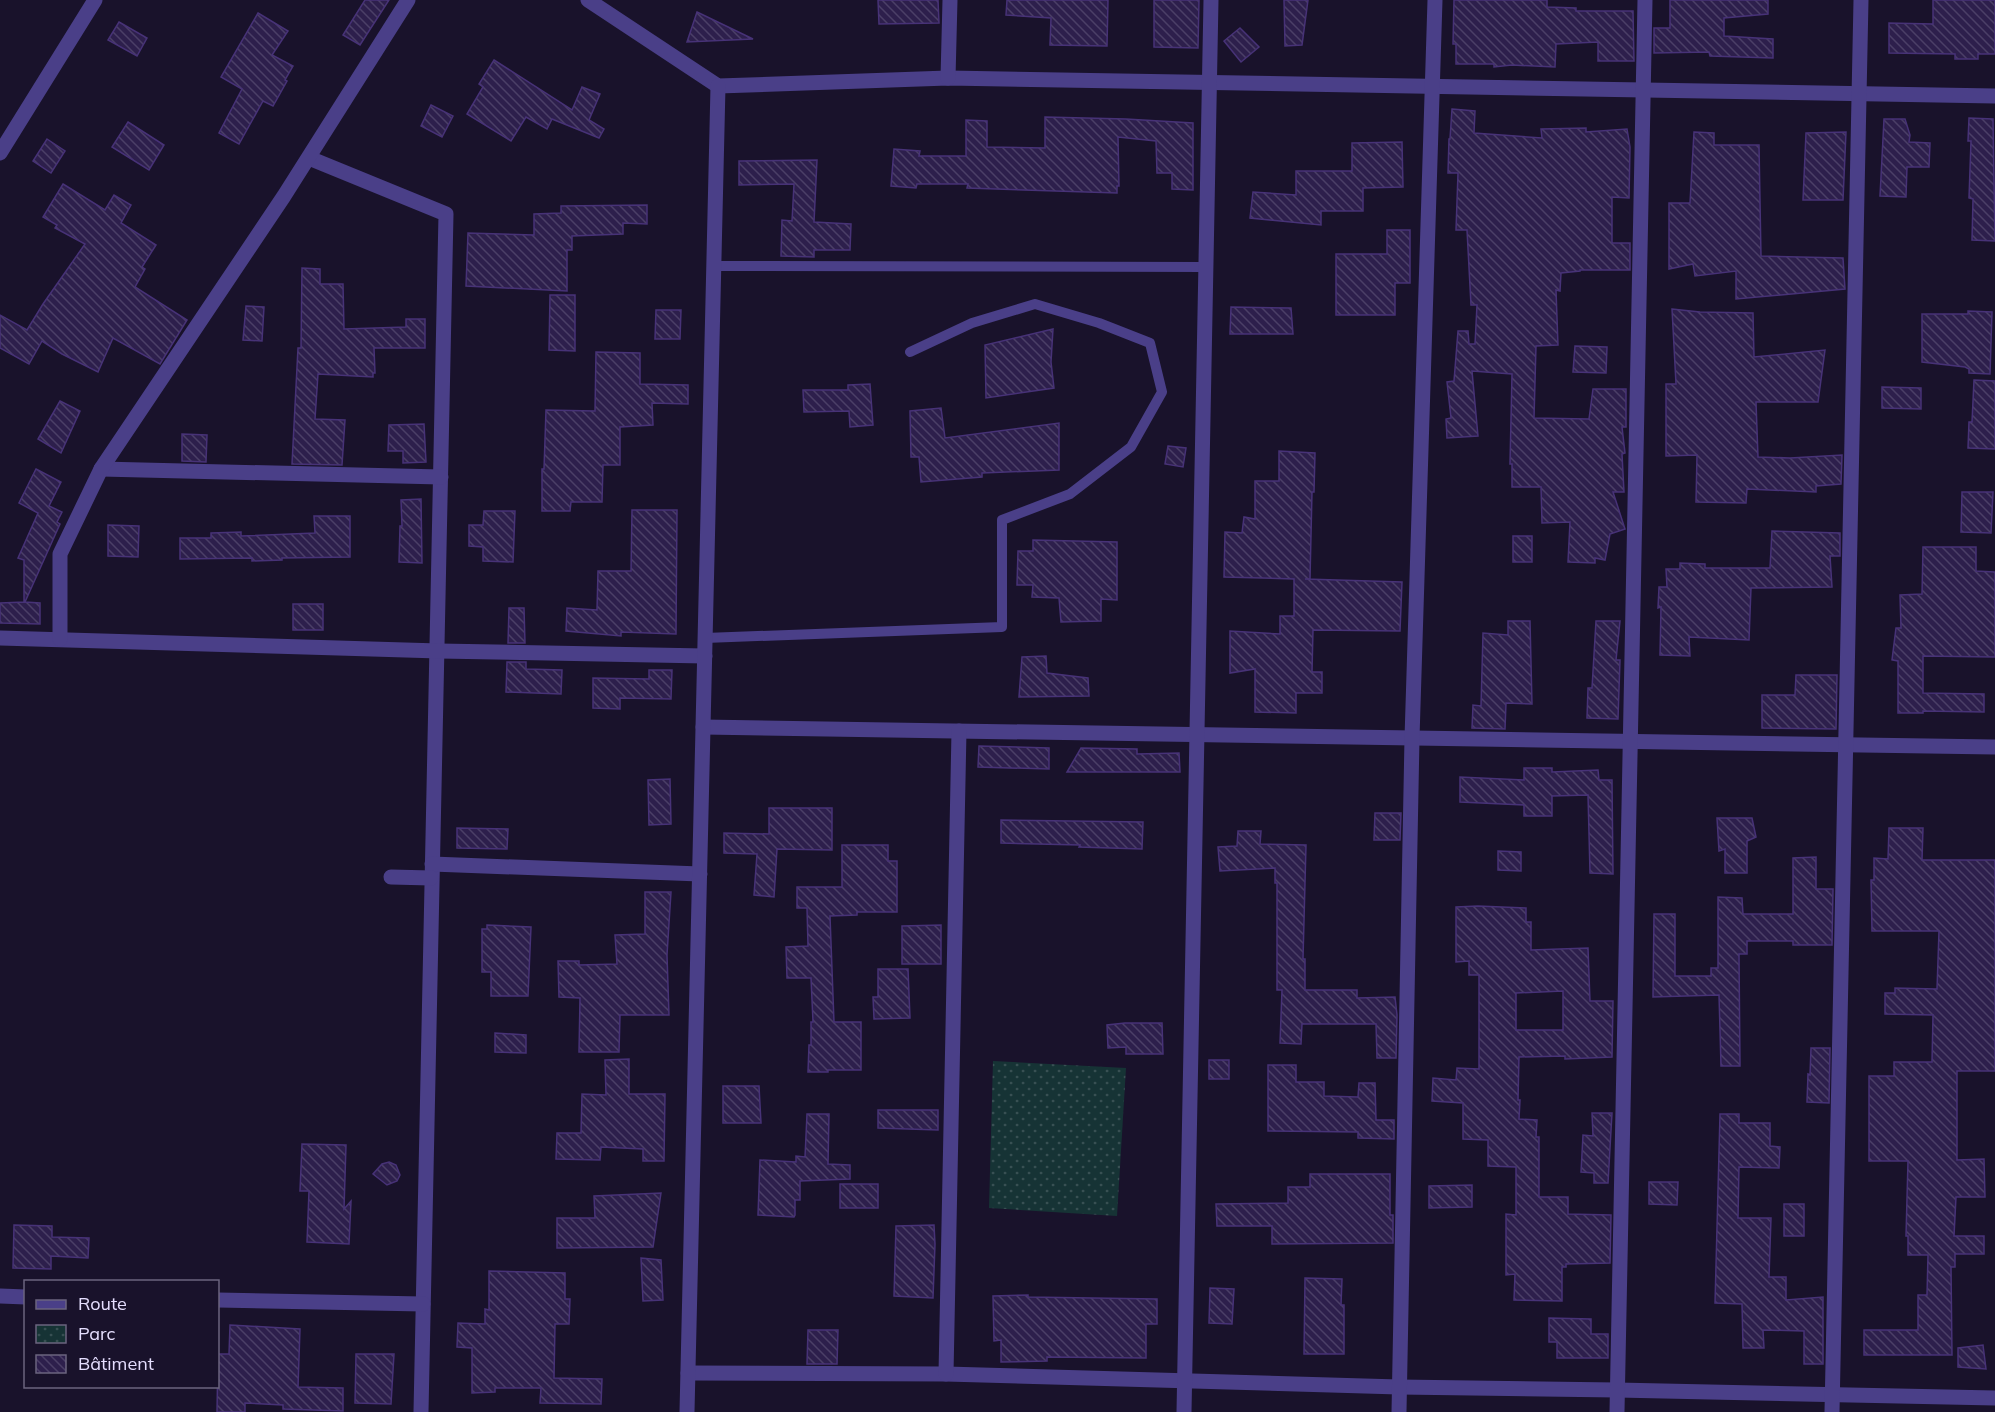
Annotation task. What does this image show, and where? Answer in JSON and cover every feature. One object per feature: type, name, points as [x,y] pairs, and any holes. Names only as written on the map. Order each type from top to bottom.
[{"type":"street","points":[[0,153],[95,0]]},
{"type":"street","points":[[60,639],[60,554],[101,469],[309,158],[408,0]]},
{"type":"street","points":[[588,0],[718,86],[948,78],[1995,96]]},
{"type":"street","points":[[948,78],[950,0]]},
{"type":"street","points":[[1184,1412],[1211,0]]},
{"type":"street","points":[[1399,1412],[1412,738],[1435,0]]},
{"type":"street","points":[[1617,1412],[1645,0]]},
{"type":"street","points":[[1832,1412],[1858,94],[1862,0]]},
{"type":"street","points":[[687,1412],[718,86]]},
{"type":"street","points":[[309,158],[446,214],[421,1412]]},
{"type":"street","points":[[101,469],[441,477]]},
{"type":"street","points":[[0,638],[438,651],[705,656]]},
{"type":"street","points":[[703,727],[1995,747]]},
{"type":"street","points":[[946,1374],[958,731]]},
{"type":"street","points":[[391,877],[431,871],[699,874]]},
{"type":"street","points":[[0,1296],[24,1297]]},
{"type":"street","points":[[219,1300],[423,1304]]},
{"type":"street","points":[[688,1373],[946,1374],[1399,1387],[1995,1398]]},
{"type":"lane","points":[[714,266],[1205,267]]},
{"type":"lane","points":[[705,638],[1002,627],[1002,520],[1070,494],[1131,447],[1162,392],[1150,343],[1099,323],[1035,304],[972,323],[910,352]]},
{"type":"green space","points":[[993,1061],[1126,1068],[1117,1216],[989,1208]]},
{"type":"building","points":[[365,0],[389,0],[360,45],[343,35]]},
{"type":"building","points":[[878,0],[938,0],[939,23],[879,24]]},
{"type":"building","points":[[1007,0],[1108,0],[1107,46],[1050,45],[1051,18],[1006,15]]},
{"type":"building","points":[[1154,0],[1199,0],[1198,48],[1154,47]]},
{"type":"building","points":[[1284,0],[1308,0],[1302,45],[1285,46]]},
{"type":"building","points":[[1454,0],[1547,0],[1547,7],[1576,8],[1576,11],[1633,11],[1634,61],[1598,61],[1598,42],[1556,44],[1555,67],[1512,65],[1494,67],[1494,64],[1456,64],[1456,44],[1453,44]]},
{"type":"building","points":[[1670,0],[1768,0],[1768,14],[1724,18],[1724,36],[1773,39],[1773,58],[1710,56],[1709,52],[1654,53],[1654,28],[1670,28]]},
{"type":"building","points":[[1933,0],[1995,0],[1995,54],[1978,54],[1978,59],[1955,59],[1955,54],[1889,53],[1889,23],[1933,24]]},
{"type":"building","points":[[697,12],[753,39],[687,42]]},
{"type":"building","points":[[258,13],[288,31],[272,55],[293,66],[273,106],[263,101],[239,144],[219,133],[242,89],[221,77]]},
{"type":"building","points":[[119,22],[147,38],[137,56],[108,40]]},
{"type":"building","points":[[1240,28],[1259,47],[1241,62],[1224,41]]},
{"type":"building","points":[[494,60],[572,110],[582,87],[600,94],[589,120],[604,129],[599,138],[552,119],[547,129],[526,117],[511,141],[467,114],[483,87],[479,84]]},
{"type":"building","points":[[431,105],[453,116],[442,137],[421,126]]},
{"type":"building","points":[[1452,109],[1475,111],[1474,133],[1542,138],[1541,129],[1586,128],[1586,132],[1627,129],[1630,147],[1629,198],[1612,197],[1612,243],[1630,243],[1630,270],[1580,270],[1561,273],[1560,291],[1556,290],[1558,345],[1536,346],[1534,418],[1589,419],[1593,389],[1626,389],[1626,427],[1622,427],[1625,453],[1622,454],[1624,492],[1613,492],[1625,529],[1610,534],[1605,560],[1595,558],[1595,563],[1568,562],[1570,522],[1542,523],[1541,487],[1512,487],[1512,464],[1510,464],[1512,374],[1472,371],[1478,436],[1447,438],[1446,419],[1451,418],[1447,382],[1454,381],[1458,331],[1468,331],[1469,344],[1475,344],[1477,305],[1471,305],[1467,230],[1456,230],[1458,173],[1448,173]]},
{"type":"building","points":[[1045,117],[1193,123],[1193,190],[1172,189],[1172,173],[1157,173],[1156,141],[1118,137],[1119,186],[1117,186],[1117,193],[967,188],[968,184],[917,184],[916,188],[891,186],[894,149],[920,151],[919,156],[966,156],[966,120],[987,121],[987,147],[1045,148]]},
{"type":"building","points":[[1969,118],[1993,119],[1995,241],[1972,240],[1973,199],[1969,198],[1971,141],[1968,141]]},
{"type":"building","points":[[1884,119],[1905,119],[1910,135],[1909,142],[1930,143],[1929,167],[1907,167],[1906,197],[1880,196]]},
{"type":"building","points":[[128,122],[164,145],[149,170],[112,147]]},
{"type":"building","points":[[1694,132],[1714,133],[1714,145],[1759,145],[1761,256],[1843,258],[1845,289],[1736,299],[1736,271],[1695,276],[1693,264],[1669,269],[1669,203],[1690,203]]},
{"type":"building","points":[[1846,132],[1843,200],[1803,200],[1806,133]]},
{"type":"building","points":[[47,139],[65,151],[51,173],[33,161]]},
{"type":"building","points":[[1402,142],[1403,187],[1363,188],[1363,211],[1321,211],[1321,225],[1250,218],[1253,192],[1296,195],[1296,171],[1352,171],[1352,143]]},
{"type":"building","points":[[817,160],[814,222],[851,224],[850,250],[814,250],[814,257],[781,256],[782,220],[792,221],[794,184],[739,185],[739,161]]},
{"type":"building","points":[[63,184],[105,210],[114,195],[131,205],[121,223],[156,245],[142,267],[145,269],[135,287],[187,320],[160,364],[113,338],[98,372],[42,341],[29,364],[0,348],[0,315],[27,330],[85,244],[55,228],[57,225],[43,217]]},
{"type":"building","points":[[647,205],[647,224],[623,223],[623,234],[572,236],[572,250],[567,250],[567,291],[466,286],[468,233],[534,235],[534,214],[561,213],[561,206]]},
{"type":"building","points":[[1387,230],[1410,230],[1410,283],[1395,283],[1395,315],[1336,315],[1336,254],[1387,254]]},
{"type":"building","points":[[302,268],[320,269],[320,284],[343,284],[344,329],[406,327],[406,319],[425,319],[425,348],[374,348],[375,373],[373,377],[318,374],[315,419],[345,420],[342,465],[292,464],[298,348],[301,348]]},
{"type":"building","points":[[550,295],[575,295],[575,351],[549,350]]},
{"type":"building","points":[[246,306],[264,307],[262,341],[243,340]]},
{"type":"building","points":[[1231,307],[1291,308],[1293,334],[1230,334]]},
{"type":"building","points":[[1672,309],[1753,313],[1754,357],[1825,350],[1818,402],[1756,402],[1758,457],[1842,455],[1841,484],[1816,486],[1816,492],[1747,489],[1746,503],[1696,502],[1697,455],[1666,456],[1666,384],[1676,384]]},
{"type":"building","points":[[656,310],[681,310],[680,339],[655,339]]},
{"type":"building","points":[[1968,311],[1992,312],[1990,374],[1969,373],[1969,369],[1965,367],[1922,362],[1922,314],[1968,314]]},
{"type":"building","points":[[1053,329],[1051,362],[1054,388],[986,398],[985,345]]},
{"type":"building","points":[[1575,346],[1607,347],[1606,373],[1573,372]]},
{"type":"building","points":[[596,352],[640,353],[640,384],[688,385],[688,404],[652,403],[653,425],[620,427],[620,465],[603,465],[602,502],[571,502],[570,511],[542,511],[546,410],[595,411]]},
{"type":"building","points":[[1974,380],[1995,381],[1995,449],[1968,448]]},
{"type":"building","points":[[870,384],[873,425],[850,427],[849,411],[804,412],[803,390],[848,390],[848,385]]},
{"type":"building","points":[[1882,387],[1921,388],[1921,409],[1882,408]]},
{"type":"building","points":[[60,401],[80,411],[61,453],[38,439]]},
{"type":"building","points":[[941,408],[945,438],[1059,423],[1059,470],[982,473],[982,477],[921,482],[919,457],[911,457],[910,411]]},
{"type":"building","points":[[424,424],[426,462],[403,463],[403,451],[388,451],[389,425]]},
{"type":"building","points":[[182,434],[207,435],[206,462],[182,461]]},
{"type":"building","points":[[1168,446],[1186,448],[1183,467],[1165,464]]},
{"type":"building","points":[[1279,451],[1315,453],[1310,579],[1305,579],[1402,582],[1400,631],[1313,630],[1312,672],[1322,672],[1322,693],[1296,693],[1296,713],[1255,712],[1255,669],[1230,673],[1230,631],[1280,634],[1280,616],[1294,616],[1294,579],[1224,577],[1225,532],[1242,533],[1244,517],[1255,519],[1255,481],[1279,481]]},
{"type":"building","points":[[36,469],[61,482],[49,506],[62,512],[57,522],[60,524],[25,602],[40,603],[40,624],[0,623],[0,603],[24,602],[24,560],[18,558],[38,513],[19,503]]},
{"type":"building","points":[[1962,492],[1993,492],[1991,533],[1961,532]]},
{"type":"building","points":[[421,499],[422,563],[399,562],[400,526],[402,526],[401,500]]},
{"type":"building","points":[[632,510],[677,510],[676,634],[621,632],[621,636],[566,631],[567,608],[597,610],[598,571],[631,571]]},
{"type":"building","points":[[484,511],[515,511],[513,562],[483,561],[483,547],[469,546],[469,525],[483,525]]},
{"type":"building","points":[[314,516],[350,516],[350,557],[252,561],[252,558],[180,559],[180,538],[211,538],[211,533],[241,532],[241,536],[315,533]]},
{"type":"building","points":[[108,525],[139,526],[138,557],[108,556]]},
{"type":"building","points":[[1772,531],[1840,533],[1840,556],[1830,556],[1832,587],[1751,588],[1749,640],[1689,637],[1690,656],[1660,655],[1659,587],[1667,587],[1666,569],[1680,569],[1680,563],[1705,564],[1705,568],[1770,568]]},
{"type":"building","points":[[1513,536],[1532,536],[1532,562],[1513,562]]},
{"type":"building","points":[[1033,540],[1117,542],[1117,600],[1101,599],[1101,621],[1061,622],[1059,598],[1032,597],[1033,585],[1017,585],[1018,551],[1033,551]]},
{"type":"building","points":[[1923,547],[1976,547],[1976,571],[1995,572],[1995,657],[1923,656],[1923,693],[1984,694],[1984,712],[1898,713],[1898,661],[1892,660],[1896,628],[1901,628],[1900,595],[1922,594]]},
{"type":"building","points":[[293,604],[323,604],[323,630],[293,630]]},
{"type":"building","points":[[509,608],[524,608],[525,643],[508,643]]},
{"type":"building","points":[[1508,621],[1530,621],[1532,704],[1506,703],[1505,729],[1472,728],[1473,705],[1481,706],[1483,633],[1508,635]]},
{"type":"building","points":[[1596,621],[1620,621],[1616,660],[1620,660],[1618,719],[1587,718],[1588,688],[1592,688]]},
{"type":"building","points":[[1046,656],[1047,673],[1088,678],[1089,696],[1019,697],[1022,657]]},
{"type":"building","points":[[507,662],[526,662],[526,669],[562,670],[561,694],[506,692]]},
{"type":"building","points":[[649,670],[672,670],[671,699],[620,698],[620,709],[593,708],[593,678],[649,679]]},
{"type":"building","points":[[1796,675],[1837,675],[1836,729],[1762,728],[1762,695],[1795,695]]},
{"type":"building","points":[[979,746],[1049,748],[1049,769],[978,767]]},
{"type":"building","points":[[1081,748],[1137,749],[1137,754],[1179,753],[1180,772],[1067,772]]},
{"type":"building","points":[[1524,768],[1552,768],[1552,772],[1598,770],[1599,780],[1612,780],[1613,874],[1590,873],[1588,795],[1552,796],[1552,816],[1524,816],[1524,805],[1460,802],[1460,777],[1524,780]]},
{"type":"building","points":[[670,779],[671,824],[649,825],[648,780]]},
{"type":"building","points":[[769,808],[832,808],[832,850],[777,849],[774,897],[754,895],[757,854],[724,853],[724,833],[769,834]]},
{"type":"building","points":[[1375,813],[1401,813],[1400,840],[1374,840]]},
{"type":"building","points":[[1717,818],[1752,818],[1756,837],[1747,841],[1747,873],[1725,873],[1725,849],[1719,851]]},
{"type":"building","points":[[1001,820],[1143,822],[1142,849],[1001,843]]},
{"type":"building","points":[[457,828],[508,829],[507,849],[457,848]]},
{"type":"building","points":[[1889,828],[1923,828],[1922,860],[1995,860],[1995,1071],[1957,1071],[1957,1160],[1984,1159],[1985,1197],[1956,1197],[1954,1236],[1984,1236],[1984,1254],[1955,1254],[1955,1267],[1951,1267],[1952,1355],[1864,1355],[1864,1330],[1918,1330],[1918,1295],[1927,1295],[1928,1255],[1908,1255],[1908,1236],[1906,1236],[1908,1161],[1869,1161],[1869,1076],[1894,1076],[1894,1062],[1932,1062],[1933,1015],[1885,1014],[1885,993],[1895,993],[1895,988],[1937,989],[1939,931],[1872,931],[1871,880],[1874,880],[1874,858],[1888,859]]},
{"type":"building","points":[[1238,831],[1261,831],[1260,844],[1306,845],[1303,959],[1305,959],[1305,990],[1357,990],[1357,998],[1395,997],[1396,1058],[1377,1058],[1376,1024],[1302,1024],[1301,1044],[1280,1043],[1282,990],[1277,990],[1275,868],[1220,871],[1218,847],[1237,846]]},
{"type":"building","points":[[842,845],[888,845],[888,861],[897,861],[897,912],[857,912],[857,915],[830,916],[834,1022],[861,1022],[861,1070],[808,1072],[811,1022],[813,1022],[811,978],[787,978],[786,947],[808,946],[807,908],[797,908],[797,887],[842,887]]},
{"type":"building","points":[[1498,851],[1521,852],[1521,871],[1498,870]]},
{"type":"building","points":[[1816,857],[1816,889],[1833,889],[1832,945],[1793,945],[1793,941],[1747,941],[1747,954],[1739,954],[1740,1066],[1721,1066],[1719,995],[1653,997],[1654,914],[1675,914],[1675,976],[1711,976],[1711,968],[1718,968],[1718,897],[1742,898],[1743,914],[1793,914],[1793,858]]},
{"type":"building","points":[[645,892],[671,892],[667,955],[669,1015],[620,1015],[619,1052],[579,1052],[580,998],[559,997],[558,961],[579,961],[579,965],[617,964],[615,935],[645,934]]},
{"type":"building","points":[[1456,907],[1526,908],[1526,922],[1531,922],[1531,950],[1588,948],[1590,1001],[1613,1001],[1612,1057],[1565,1059],[1565,1056],[1519,1057],[1519,1119],[1537,1120],[1539,1197],[1568,1197],[1568,1214],[1611,1215],[1610,1263],[1566,1264],[1566,1267],[1562,1267],[1562,1301],[1514,1300],[1515,1274],[1506,1275],[1506,1214],[1516,1215],[1516,1167],[1488,1166],[1488,1140],[1463,1139],[1463,1103],[1432,1101],[1433,1078],[1456,1080],[1457,1068],[1479,1069],[1479,975],[1469,975],[1469,961],[1456,962]],"holes":[[[1563,991],[1563,1030],[1516,1030],[1516,993]]]},
{"type":"building","points":[[487,925],[531,927],[528,996],[491,996],[491,972],[482,972],[482,929],[487,929]]},
{"type":"building","points":[[941,925],[941,964],[902,964],[902,926]]},
{"type":"building","points":[[878,969],[908,969],[910,1018],[874,1019],[873,997],[878,997]]},
{"type":"building","points":[[1162,1023],[1163,1054],[1126,1054],[1126,1047],[1108,1048],[1107,1025]]},
{"type":"building","points":[[495,1033],[526,1035],[526,1053],[495,1052]]},
{"type":"building","points":[[1811,1048],[1830,1048],[1829,1103],[1807,1102]]},
{"type":"building","points":[[629,1059],[629,1094],[665,1094],[664,1161],[643,1161],[643,1149],[601,1147],[600,1160],[556,1159],[557,1133],[581,1133],[582,1094],[606,1095],[605,1060]]},
{"type":"building","points":[[1209,1060],[1229,1060],[1229,1079],[1209,1079]]},
{"type":"building","points":[[1268,1065],[1296,1065],[1296,1082],[1324,1082],[1324,1096],[1358,1097],[1359,1083],[1375,1083],[1376,1120],[1394,1120],[1394,1139],[1358,1138],[1358,1132],[1268,1131]]},
{"type":"building","points":[[723,1086],[759,1086],[761,1123],[723,1123]]},
{"type":"building","points":[[878,1110],[938,1110],[938,1130],[878,1128]]},
{"type":"building","points":[[1592,1113],[1612,1113],[1608,1183],[1594,1183],[1594,1173],[1581,1172],[1583,1135],[1593,1136]]},
{"type":"building","points":[[807,1114],[829,1114],[828,1164],[850,1165],[850,1179],[800,1181],[800,1200],[795,1200],[794,1217],[758,1215],[760,1160],[796,1162],[796,1156],[805,1157]]},
{"type":"building","points":[[1720,1114],[1739,1114],[1739,1123],[1770,1123],[1770,1146],[1780,1147],[1779,1168],[1739,1167],[1738,1218],[1771,1218],[1769,1277],[1786,1277],[1786,1300],[1823,1297],[1823,1364],[1804,1364],[1804,1331],[1763,1330],[1764,1348],[1743,1348],[1742,1304],[1715,1303]]},
{"type":"building","points":[[302,1144],[346,1145],[344,1209],[351,1201],[349,1244],[307,1242],[309,1191],[300,1191]]},
{"type":"building","points":[[389,1162],[396,1165],[400,1175],[397,1181],[387,1185],[373,1174],[382,1164]]},
{"type":"building","points":[[1310,1174],[1390,1174],[1393,1243],[1272,1244],[1272,1226],[1217,1226],[1216,1204],[1288,1203],[1288,1187],[1310,1187]]},
{"type":"building","points":[[1649,1182],[1678,1182],[1677,1205],[1649,1204]]},
{"type":"building","points":[[840,1184],[878,1184],[878,1208],[840,1208]]},
{"type":"building","points":[[1472,1185],[1472,1207],[1429,1208],[1429,1186]]},
{"type":"building","points":[[661,1193],[653,1247],[557,1248],[557,1218],[595,1218],[594,1196]]},
{"type":"building","points":[[1784,1204],[1804,1204],[1804,1236],[1784,1236]]},
{"type":"building","points":[[14,1225],[52,1226],[52,1237],[89,1238],[88,1258],[51,1256],[51,1269],[13,1268]]},
{"type":"building","points":[[934,1225],[933,1298],[894,1296],[896,1226]]},
{"type":"building","points":[[641,1258],[661,1260],[663,1300],[643,1301]]},
{"type":"building","points":[[489,1271],[565,1273],[565,1299],[570,1299],[569,1324],[555,1324],[554,1378],[602,1379],[601,1404],[540,1403],[541,1388],[495,1388],[495,1392],[472,1393],[472,1348],[457,1347],[458,1323],[485,1324],[485,1309],[489,1310]]},
{"type":"building","points":[[1305,1278],[1342,1279],[1344,1354],[1304,1354]]},
{"type":"building","points":[[1210,1288],[1234,1289],[1232,1324],[1209,1323]]},
{"type":"building","points":[[1028,1295],[1028,1297],[1157,1299],[1157,1324],[1146,1324],[1146,1358],[1047,1357],[1047,1361],[1001,1362],[1001,1340],[994,1341],[993,1296]]},
{"type":"building","points":[[1549,1318],[1591,1319],[1591,1334],[1608,1334],[1608,1358],[1557,1358],[1557,1342],[1549,1342]]},
{"type":"building","points":[[230,1325],[300,1329],[298,1387],[343,1388],[343,1411],[283,1409],[283,1405],[245,1403],[245,1412],[217,1412],[219,1354],[229,1354]]},
{"type":"building","points":[[808,1330],[838,1330],[837,1364],[807,1364]]},
{"type":"building","points":[[1983,1345],[1986,1369],[1958,1367],[1958,1348]]},
{"type":"building","points":[[356,1354],[394,1354],[391,1404],[355,1403]]}]
